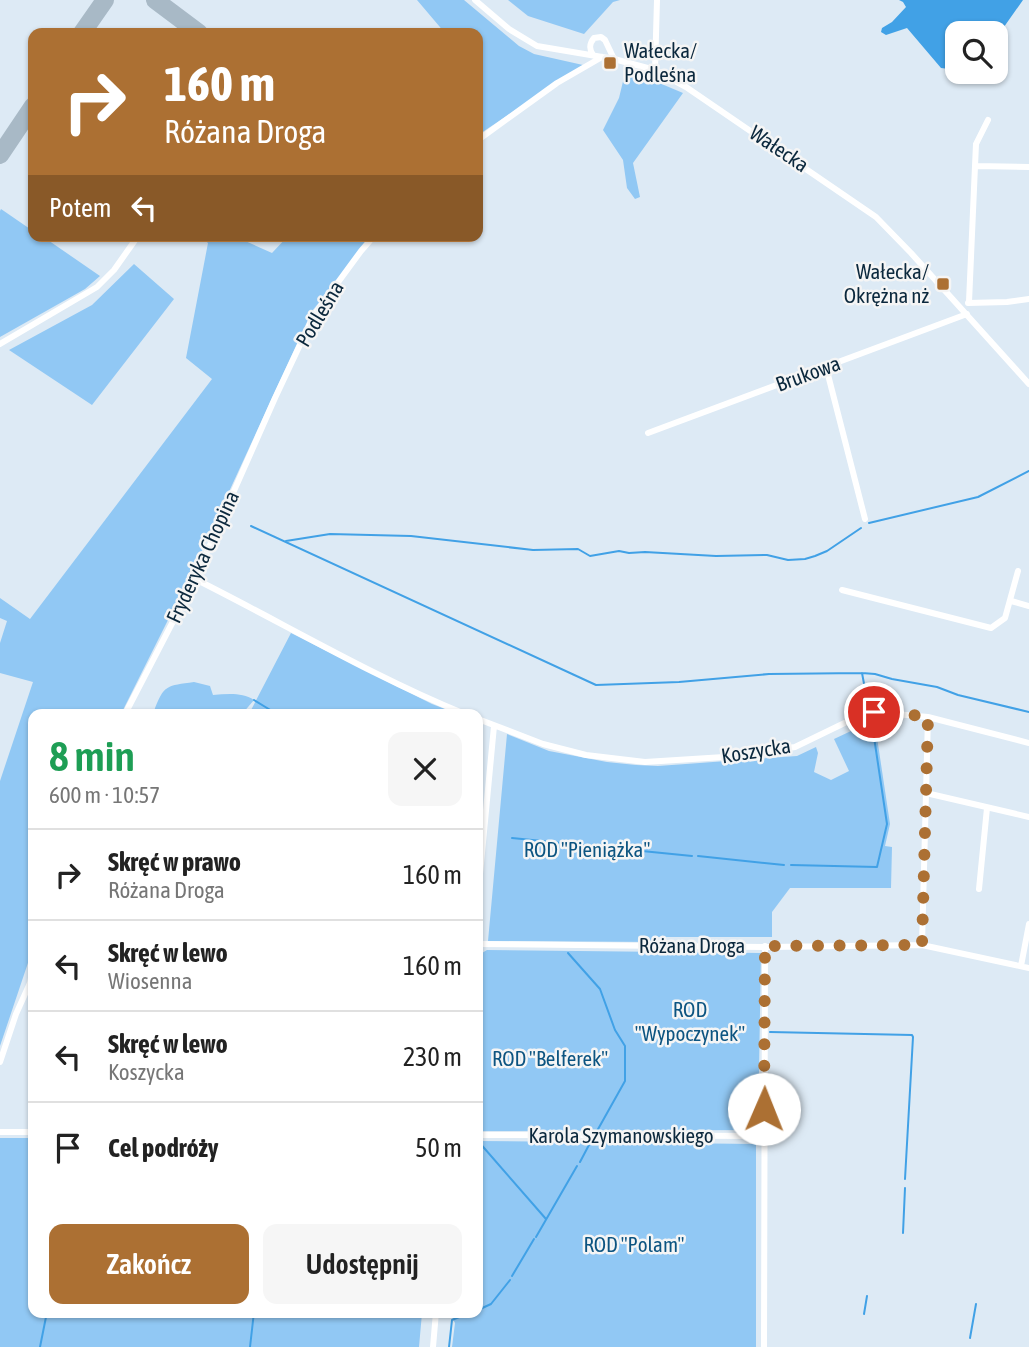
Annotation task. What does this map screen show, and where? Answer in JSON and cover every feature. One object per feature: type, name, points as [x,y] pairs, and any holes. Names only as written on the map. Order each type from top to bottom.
[{"type":"street","name":"Wałecka","points":[[475,0],[509,29],[537,46],[655,69],[686,87],[876,216],[1029,384]]},
{"type":"street","points":[[655,69],[657,0]]},
{"type":"street","points":[[593,55],[590,43],[601,37],[614,59]]},
{"type":"street","points":[[483,136],[557,83],[602,57]]},
{"type":"street","points":[[969,302],[976,145],[988,120]]},
{"type":"street","points":[[975,166],[1029,167]]},
{"type":"street","points":[[0,344],[97,287],[114,270],[134,242]]},
{"type":"street","name":"Podleśna","points":[[275,398],[314,315],[369,242]]},
{"type":"street","points":[[960,307],[969,302],[1029,299]]},
{"type":"street","name":"Brukowa","points":[[648,433],[967,314]]},
{"type":"street","points":[[826,367],[866,519]]},
{"type":"street","name":"Fryderyka Chopina","points":[[128,709],[195,579],[275,398]]},
{"type":"street","points":[[842,590],[991,628],[1005,618],[1018,571]]},
{"type":"street","points":[[195,579],[382,677],[452,709]]},
{"type":"street","points":[[1011,601],[1029,606]]},
{"type":"street","name":"Koszycka","points":[[483,721],[543,744],[586,755],[645,762],[740,756],[795,747],[861,715],[874,712],[928,717],[1029,743]]},
{"type":"street","points":[[922,945],[928,717]]},
{"type":"street","points":[[483,842],[494,726]]},
{"type":"street","points":[[926,793],[1029,817]]},
{"type":"street","points":[[979,889],[987,808]]},
{"type":"street","points":[[1025,967],[1029,924]]},
{"type":"street","name":"Różana Droga","points":[[483,944],[922,945],[1025,967]]},
{"type":"street","points":[[764,1347],[765,946]]},
{"type":"street","points":[[0,1062],[28,987]]},
{"type":"street","points":[[0,1132],[28,1132]]},
{"type":"street","name":"Karola Szymanowskiego","points":[[483,1135],[764,1136]]},
{"type":"street","points":[[433,1347],[435,1318]]},
{"type":"green space","points":[[417,0],[464,0],[519,46],[534,54],[583,65],[483,132],[483,28],[441,28]]},
{"type":"green space","points":[[508,0],[620,0],[613,2],[584,34],[528,16]]},
{"type":"green space","points":[[626,69],[683,93],[633,163],[640,197],[635,199],[627,188],[623,160],[603,130],[619,98]]},
{"type":"green space","points":[[1,209],[28,228],[28,242],[51,242],[100,276],[85,289],[0,337]]},
{"type":"green space","points":[[247,242],[272,253],[282,242],[368,242],[312,311],[193,570],[124,709],[28,709],[28,963],[0,1046],[0,781],[33,682],[0,673],[0,643],[7,621],[0,618],[0,598],[30,619],[212,379],[186,358],[208,243]]},
{"type":"green space","points":[[134,264],[174,299],[92,405],[9,350],[92,305]]},
{"type":"green space","points":[[291,633],[445,709],[252,709]]},
{"type":"green space","points":[[194,682],[210,686],[213,695],[239,695],[254,700],[246,709],[155,709],[164,691],[178,684]]},
{"type":"green space","name":"ROD \"Pieniążka\"","points":[[866,724],[875,724],[890,824],[885,846],[892,847],[891,888],[790,888],[772,912],[772,937],[658,937],[656,942],[488,941],[507,734],[549,751],[607,762],[658,766],[797,756],[816,747],[818,753],[814,772],[831,780],[849,771],[834,739]]},
{"type":"green space","points":[[487,950],[761,953],[758,1130],[483,1131],[483,952]]},
{"type":"green space","points":[[0,1138],[28,1138],[28,1318],[422,1318],[419,1347],[0,1347]]},
{"type":"green space","name":"ROD \"Polam\"","points":[[483,1141],[756,1144],[756,1347],[452,1347],[455,1323],[452,1318],[483,1318]]},
{"type":"shaded area","points":[[899,0],[1023,0],[1008,21],[945,21],[945,68],[941,68],[907,28],[886,35],[881,32],[882,28],[906,7]]},
{"type":"waterway","points":[[869,523],[978,497],[1029,471]]},
{"type":"waterway","points":[[251,526],[596,685],[679,682],[769,674],[862,673],[937,687],[958,695],[1029,712]]},
{"type":"waterway","points":[[286,541],[330,534],[411,536],[533,550],[578,549],[590,556],[619,551],[716,556],[767,555],[788,560],[805,559],[827,551],[861,528]]},
{"type":"waterway","points":[[862,673],[868,705]]},
{"type":"waterway","points":[[254,700],[269,709]]},
{"type":"waterway","points":[[791,865],[877,867],[887,824],[871,717]]},
{"type":"waterway","points":[[512,838],[692,856]]},
{"type":"waterway","points":[[698,856],[784,865]]},
{"type":"waterway","points":[[568,953],[600,989],[615,1030],[625,1046],[625,1081],[597,1131]]},
{"type":"waterway","points":[[770,1032],[912,1035],[905,1179]]},
{"type":"waterway","points":[[580,1162],[590,1143]]},
{"type":"waterway","points":[[483,1147],[546,1219]]},
{"type":"waterway","points":[[536,1237],[577,1166]]},
{"type":"waterway","points":[[903,1233],[905,1188]]},
{"type":"waterway","points":[[512,1276],[534,1239]]},
{"type":"waterway","points":[[483,1308],[491,1304],[510,1280]]},
{"type":"waterway","points":[[864,1314],[867,1296]]},
{"type":"waterway","points":[[970,1338],[976,1304]]},
{"type":"waterway","points":[[40,1347],[46,1318]]},
{"type":"waterway","points":[[250,1347],[253,1318]]},
{"type":"waterway","points":[[449,1347],[452,1320],[457,1318]]},
{"type":"taxiway","points":[[85,28],[105,0]]},
{"type":"taxiway","points":[[155,0],[192,28]]},
{"type":"taxiway","points":[[0,155],[28,113]]},
{"type":"place","name":"Wałecka/ Podleśna","points":[[610,63]]},
{"type":"place","name":"Wałecka/ Okrężna nż","points":[[943,284]]},
{"type":"route","points":[[764,1109],[765,946],[922,945],[928,717],[874,712]]},
{"type":"park label","name":"ROD \"Wypoczynek\"","points":[[690,1022]]},
{"type":"park label","name":"ROD \"Belferek\"","points":[[550,1059]]}]
